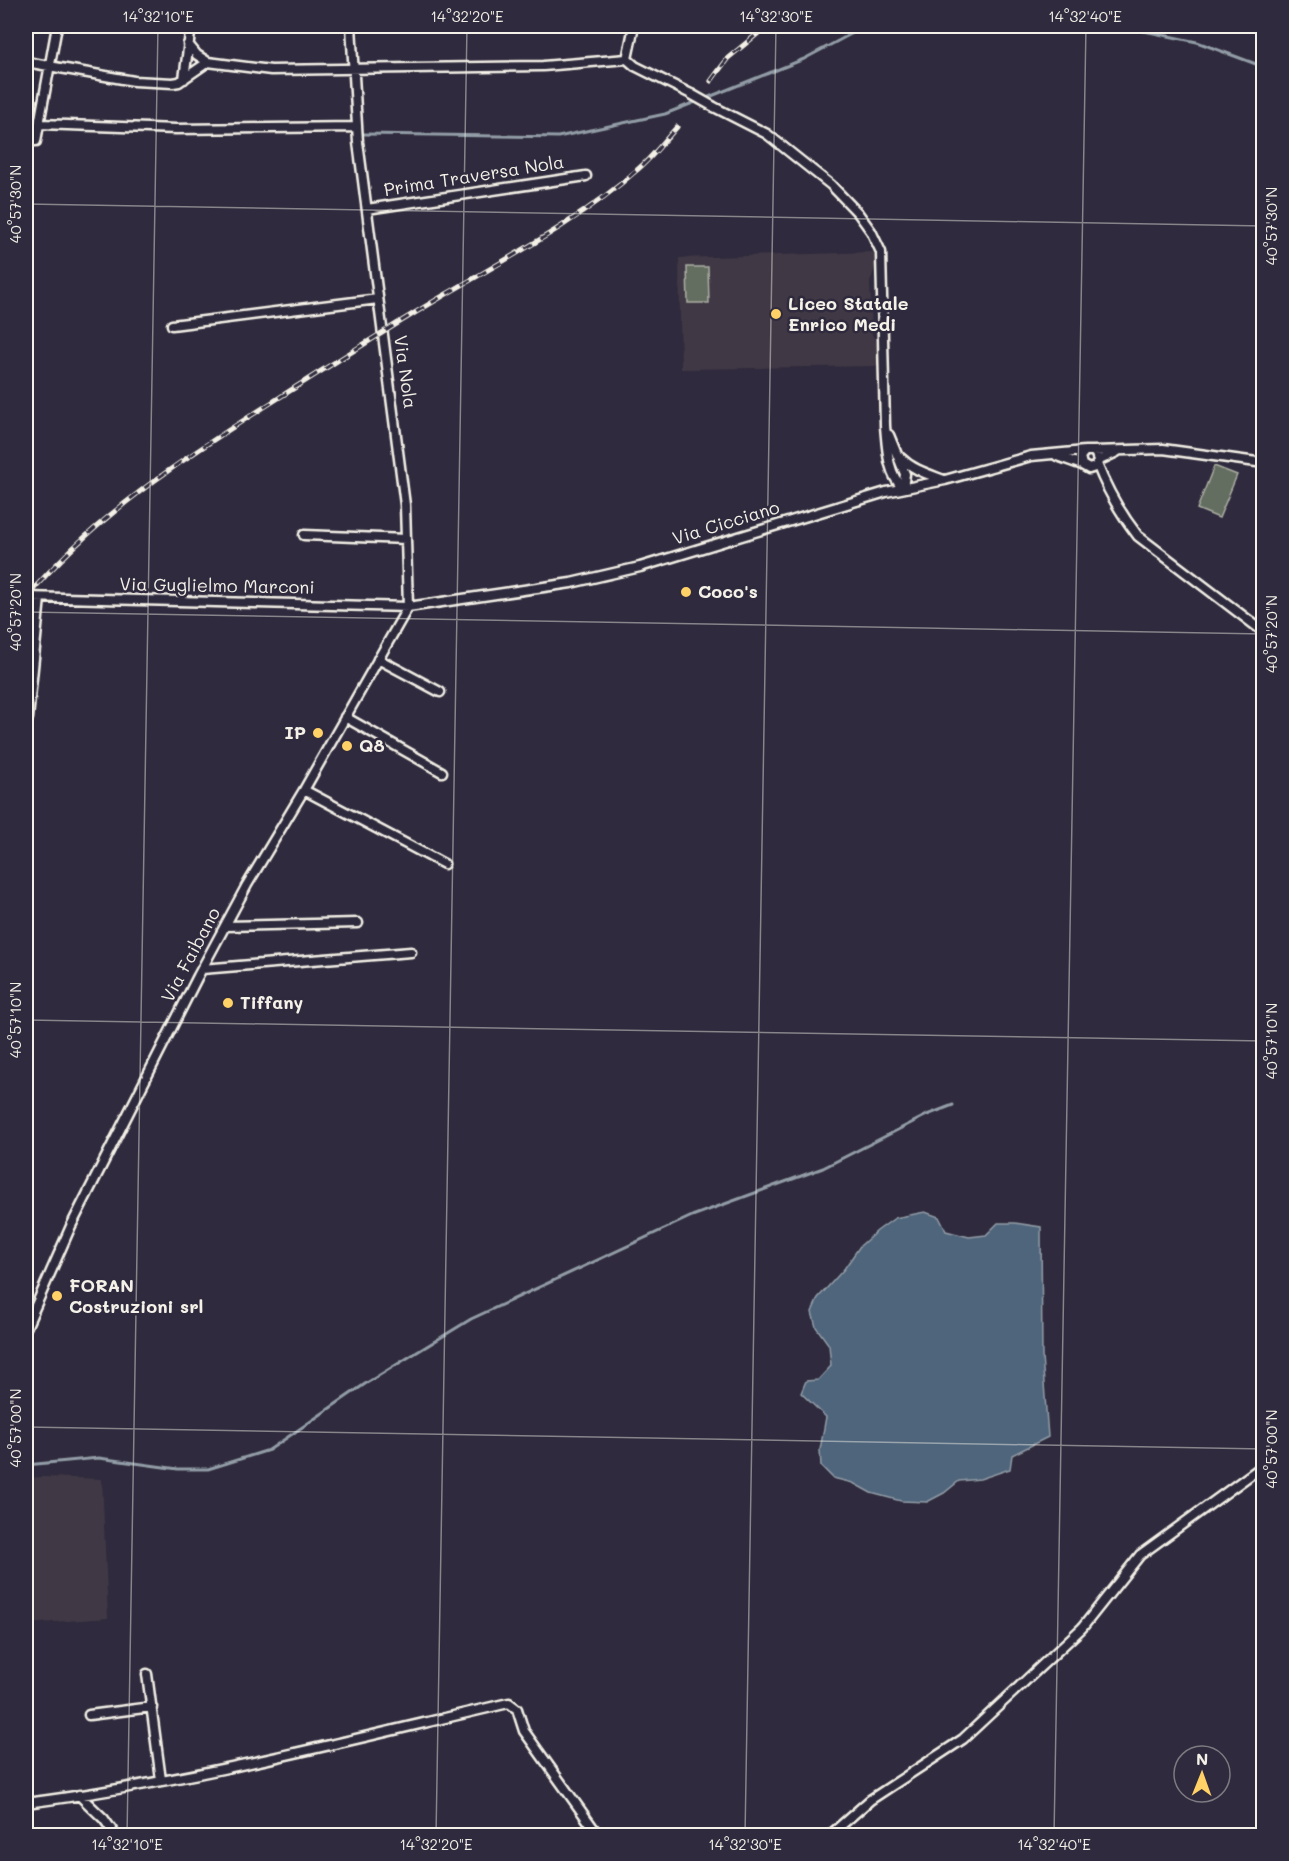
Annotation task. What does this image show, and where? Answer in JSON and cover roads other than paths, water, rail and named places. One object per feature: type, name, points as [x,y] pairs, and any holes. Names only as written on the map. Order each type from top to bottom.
[{"type":"street","points":[[26,141],[36,141],[57,26]]},
{"type":"street","points":[[184,79],[190,26]]},
{"type":"street","points":[[40,124],[176,129],[357,128],[351,26]]},
{"type":"street","points":[[627,59],[634,26]]},
{"type":"street","points":[[188,44],[196,55],[208,62],[271,70],[543,66],[627,59],[635,66],[767,134],[831,185],[858,213],[871,231],[881,252],[885,426],[891,465],[896,480],[903,488]]},
{"type":"street","points":[[26,62],[134,81],[173,83],[184,79],[208,62]]},
{"type":"street","name":"Via Nola","points":[[357,128],[400,452],[405,505],[408,607]]},
{"type":"street","name":"Prima Traversa Nola","points":[[367,209],[586,176]]},
{"type":"street","points":[[172,325],[378,299]]},
{"type":"street","points":[[885,426],[905,474],[903,488]]},
{"type":"street","name":"Via Cicciano","points":[[408,607],[572,583],[640,567],[886,492],[945,480],[1010,461],[1051,454],[1163,449],[1263,463]]},
{"type":"street","points":[[1104,484],[1084,467],[1080,458],[1089,451],[1098,457],[1097,463],[1104,484],[1128,524],[1138,536],[1263,632]]},
{"type":"street","points":[[1084,467],[1092,468],[1120,451]]},
{"type":"street","name":"Via Cicciano","points":[[1051,454],[1069,459],[1084,467]]},
{"type":"street","points":[[898,455],[920,472],[945,480]]},
{"type":"street","points":[[886,492],[890,482],[891,465]]},
{"type":"street","points":[[304,535],[406,539]]},
{"type":"street","name":"Via Guglielmo Marconi","points":[[26,597],[408,607]]},
{"type":"street","points":[[26,724],[40,598]]},
{"type":"street","name":"Via Faibano","points":[[26,1329],[71,1226],[202,969],[247,885],[408,607]]},
{"type":"street","points":[[378,659],[440,692]]},
{"type":"street","points":[[345,717],[442,772]]},
{"type":"street","points":[[304,790],[444,864]]},
{"type":"street","points":[[225,926],[358,923]]},
{"type":"street","points":[[202,969],[411,952]]},
{"type":"street","points":[[829,1836],[870,1800],[963,1738],[1082,1628],[1140,1555],[1263,1465]]},
{"type":"street","points":[[147,1674],[161,1780]]},
{"type":"street","points":[[26,1803],[79,1796],[236,1766],[509,1703],[517,1709],[524,1731],[599,1836]]},
{"type":"street","points":[[88,1715],[152,1707]]},
{"type":"street","points":[[79,1796],[104,1819],[116,1836]]},
{"type":"water","points":[[925,1212],[939,1217],[946,1231],[969,1237],[986,1235],[998,1223],[1041,1227],[1042,1356],[1048,1437],[1012,1455],[1010,1469],[980,1479],[959,1481],[944,1493],[927,1502],[901,1501],[871,1493],[853,1483],[833,1478],[821,1466],[820,1450],[826,1417],[801,1393],[806,1381],[818,1380],[831,1366],[829,1345],[816,1327],[812,1312],[818,1298],[844,1269],[860,1246],[877,1231],[895,1218]]},
{"type":"waterway","points":[[704,99],[804,59],[866,26]]},
{"type":"waterway","points":[[1120,26],[1197,42],[1264,67]]},
{"type":"waterway","points":[[364,134],[558,137],[665,114],[698,101]]},
{"type":"waterway","points":[[26,1465],[99,1458],[178,1469],[208,1469],[269,1450],[365,1384],[471,1319],[692,1216],[823,1168],[927,1115],[953,1105]]},
{"type":"railway","points":[[711,81],[728,58],[767,26]]},
{"type":"railway","points":[[26,598],[82,540],[176,465],[380,334],[568,222],[642,165],[677,127]]},
{"type":"place","name":"Liceo Statale Enrico Medi","points":[[776,314]]},
{"type":"place","name":"Coco's","points":[[686,592]]},
{"type":"place","name":"IP","points":[[318,733]]},
{"type":"place","name":"Q8","points":[[347,746]]},
{"type":"place","name":"Tiffany","points":[[228,1003]]},
{"type":"place","name":"FORAN Costruzioni srl","points":[[57,1296]]}]
